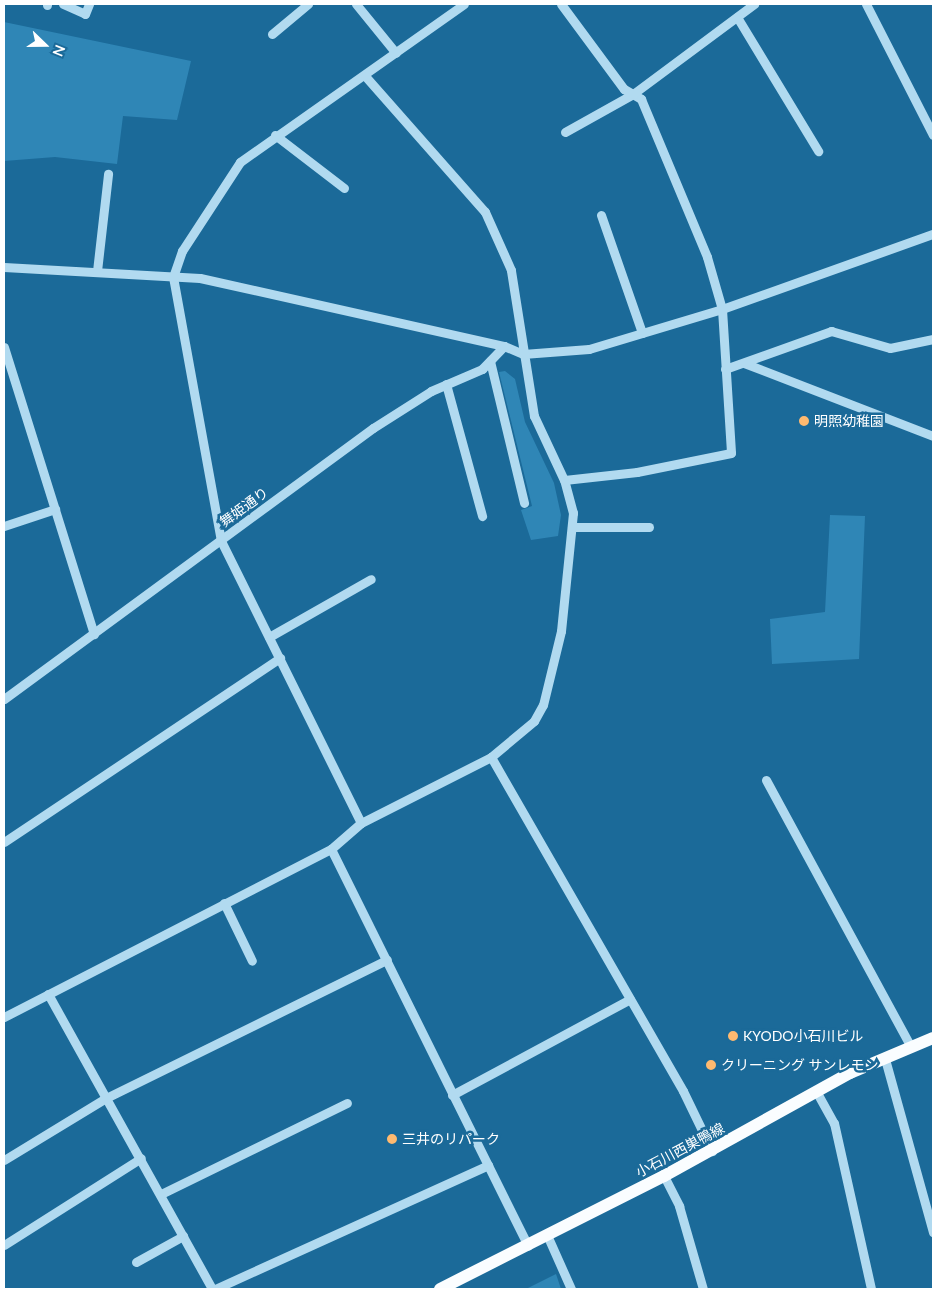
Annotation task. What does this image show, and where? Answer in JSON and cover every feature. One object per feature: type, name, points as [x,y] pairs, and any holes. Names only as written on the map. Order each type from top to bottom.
[{"type":"main road","name":"小石川西巣鴨線","points":[[440,1289],[712,1151],[816,1091],[885,1058],[933,1038]]},
{"type":"street","points":[[63,4],[85,14],[89,4]]},
{"type":"street","points":[[272,34],[308,4]]},
{"type":"street","points":[[356,4],[396,53]]},
{"type":"street","points":[[361,822],[221,541],[173,277],[182,251],[240,162],[275,135],[365,76],[464,4]]},
{"type":"street","points":[[561,4],[624,89],[641,100],[707,257],[722,309],[731,453],[637,472],[564,480]]},
{"type":"street","points":[[564,132],[633,94],[754,4]]},
{"type":"street","points":[[866,4],[933,135]]},
{"type":"street","points":[[737,17],[818,151]]},
{"type":"street","points":[[4,1017],[331,848],[361,822],[491,757],[534,721],[544,705],[561,631],[572,527],[572,500],[534,416],[511,270],[485,212],[365,76]]},
{"type":"street","points":[[275,135],[344,188]]},
{"type":"street","points":[[98,271],[108,174]]},
{"type":"street","points":[[601,215],[642,333]]},
{"type":"street","points":[[4,267],[200,278],[504,346],[523,354],[589,349],[722,309],[933,234]]},
{"type":"street","points":[[725,369],[744,364],[832,331],[890,348],[933,339]]},
{"type":"street","name":"舞姫通り","points":[[4,699],[374,428],[446,384],[482,369],[504,346]]},
{"type":"street","points":[[4,347],[94,634]]},
{"type":"street","points":[[490,361],[524,503]]},
{"type":"street","points":[[744,364],[933,436]]},
{"type":"street","points":[[446,384],[482,516]]},
{"type":"street","points":[[4,526],[55,509]]},
{"type":"street","points":[[572,527],[649,527]]},
{"type":"street","points":[[269,638],[372,579]]},
{"type":"street","points":[[4,842],[280,658]]},
{"type":"street","points":[[491,757],[630,999],[712,1151]]},
{"type":"street","points":[[766,780],[912,1048]]},
{"type":"street","points":[[331,848],[528,1246]]},
{"type":"street","points":[[224,903],[252,962]]},
{"type":"street","points":[[4,1160],[106,1098],[387,960]]},
{"type":"street","points":[[48,994],[214,1289],[488,1164]]},
{"type":"street","points":[[452,1095],[630,999]]},
{"type":"street","points":[[885,1058],[933,1232]]},
{"type":"street","points":[[816,1091],[834,1123],[871,1289]]},
{"type":"street","points":[[161,1194],[347,1103]]},
{"type":"street","points":[[4,1245],[141,1158]]},
{"type":"street","points":[[664,1176],[679,1206],[704,1289]]},
{"type":"street","points":[[547,1235],[571,1289]]},
{"type":"street","points":[[136,1262],[183,1236]]},
{"type":"shaded area","points":[[4,22],[191,61],[177,120],[123,116],[117,164],[55,157],[4,161]]},
{"type":"shaded area","points":[[505,371],[515,379],[525,422],[554,483],[561,515],[558,536],[531,540],[521,510],[532,506],[499,372]]},
{"type":"shaded area","points":[[830,515],[865,516],[859,659],[772,664],[770,619],[825,612]]},
{"type":"shaded area","points":[[556,1274],[561,1289],[526,1289]]},
{"type":"place","name":"明照幼稚園","points":[[804,421]]},
{"type":"place","name":"KYODO小石川ビル","points":[[733,1036]]},
{"type":"place","name":"クリーニング サンレモン","points":[[711,1065]]},
{"type":"place","name":"三井のリパーク","points":[[392,1139]]}]
